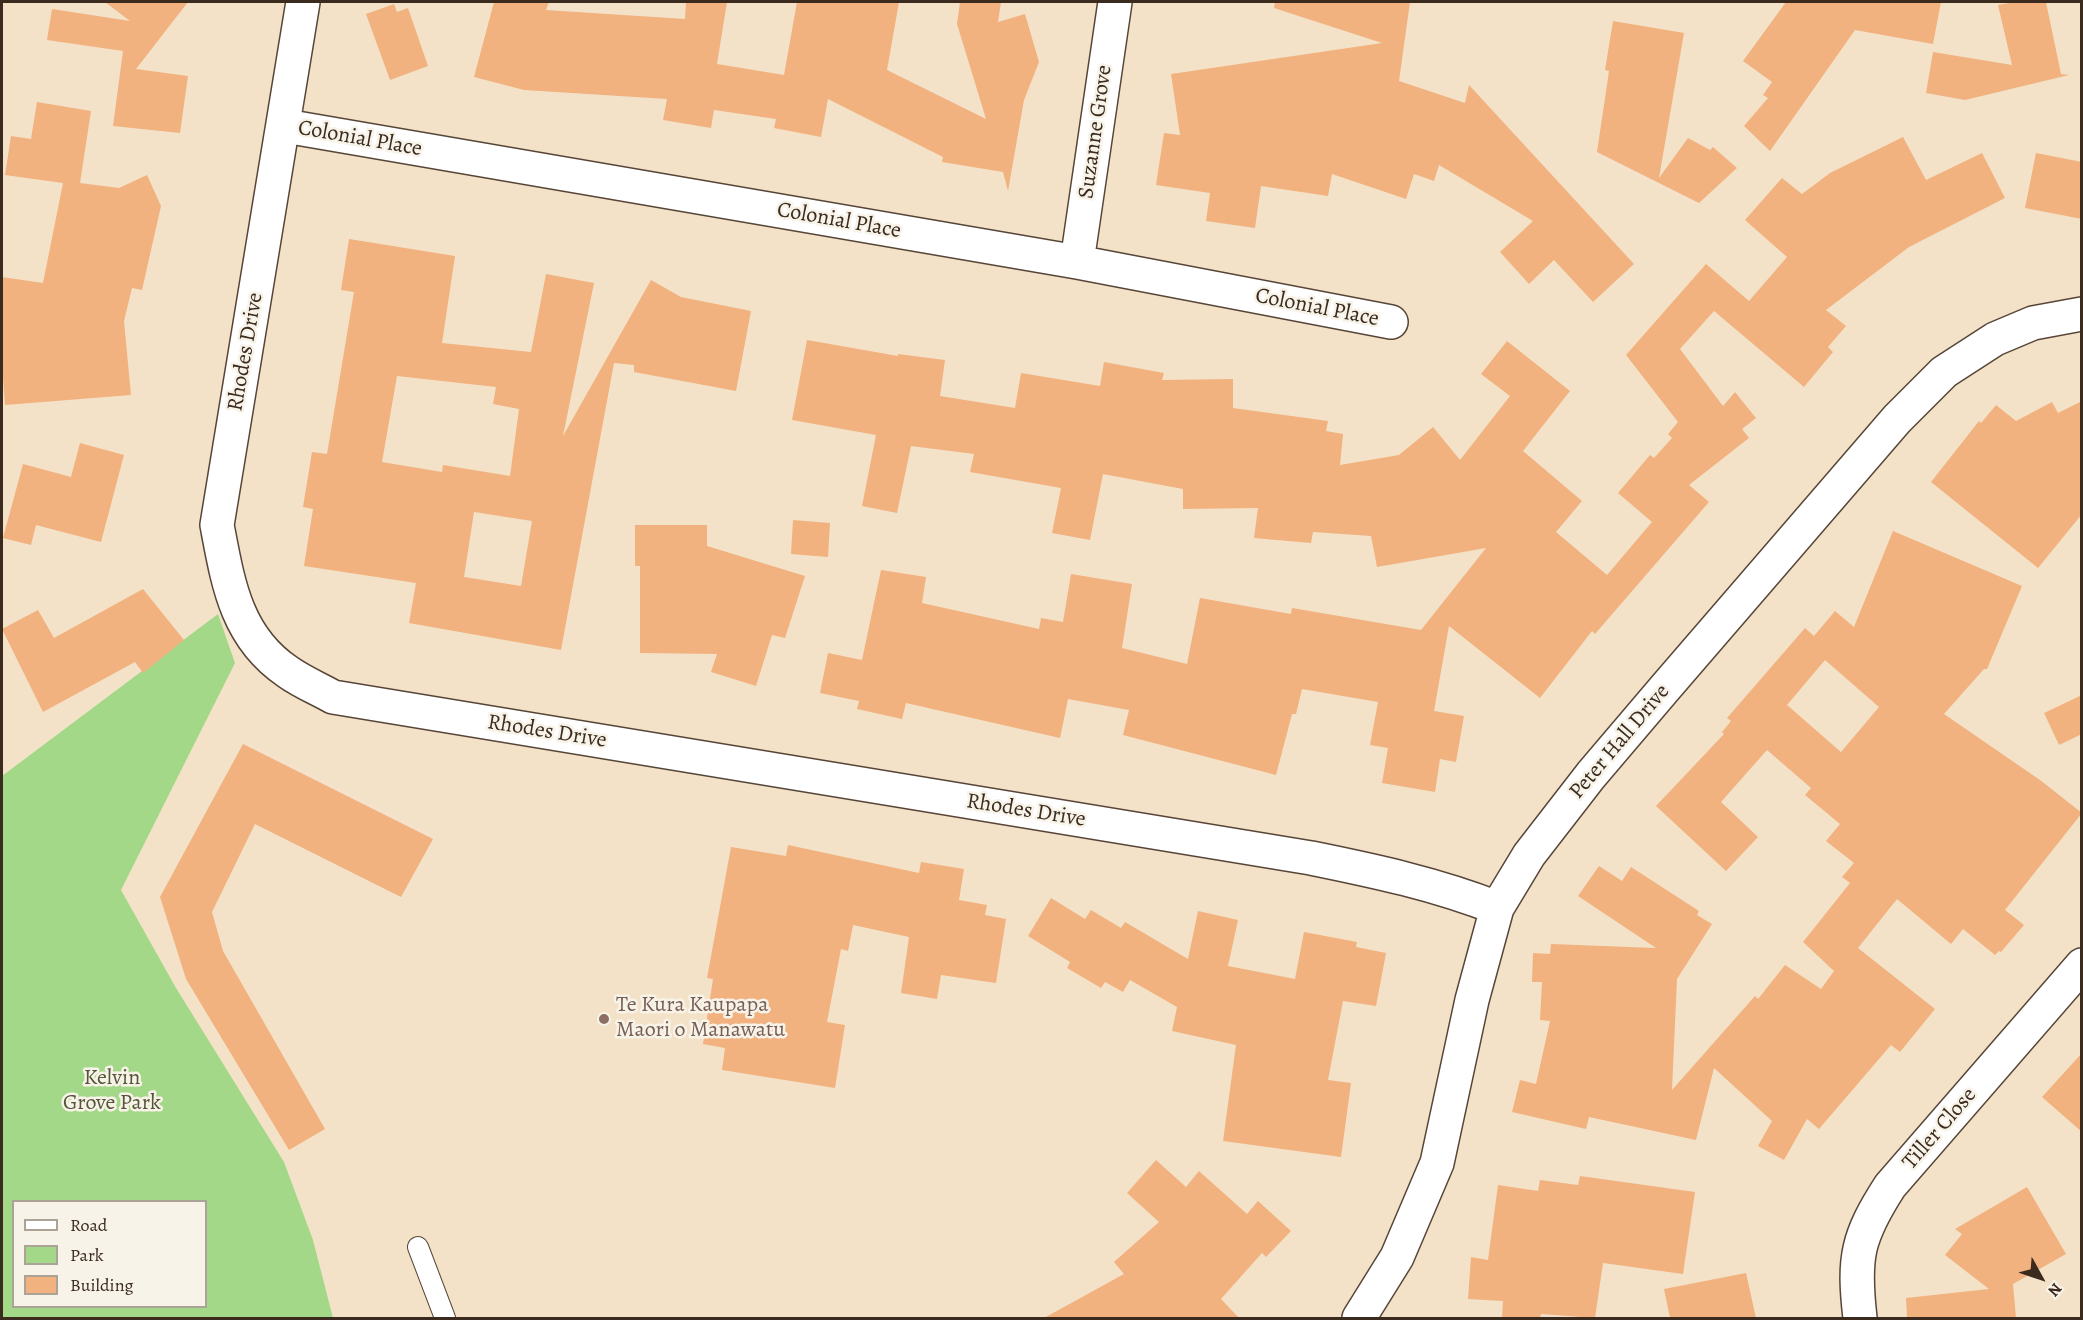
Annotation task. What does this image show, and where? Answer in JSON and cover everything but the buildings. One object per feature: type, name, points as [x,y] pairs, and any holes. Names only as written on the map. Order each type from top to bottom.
[{"type":"street","name":"Rhodes Drive","points":[[303,2],[285,126],[217,525],[228,581],[242,623],[251,637],[287,672],[333,697],[1311,858],[1392,874],[1455,891],[1497,908]]},
{"type":"street","name":"Suzanne Grove","points":[[1077,262],[1115,2]]},
{"type":"street","name":"Colonial Place","points":[[285,126],[1077,262],[1391,322]]},
{"type":"street","name":"Peter Hall Drive","points":[[1359,1318],[1397,1257],[1437,1163],[1472,1000],[1497,908],[1529,855],[1591,775],[1905,411],[1944,372],[1995,339],[2033,323],[2082,314]]},
{"type":"street","name":"Tiller Close","points":[[1860,1318],[1856,1260],[1868,1221],[1890,1186],[2082,965]]},
{"type":"lane","points":[[418,1247],[445,1318]]},
{"type":"green space","name":"Kelvin Grove Park","points":[[218,614],[235,663],[121,890],[176,988],[284,1162],[313,1240],[333,1318],[2,1318],[2,776]]},
{"type":"place","name":"Te Kura Kaupapa Maori o Manawatu","points":[[604,1019]]}]
